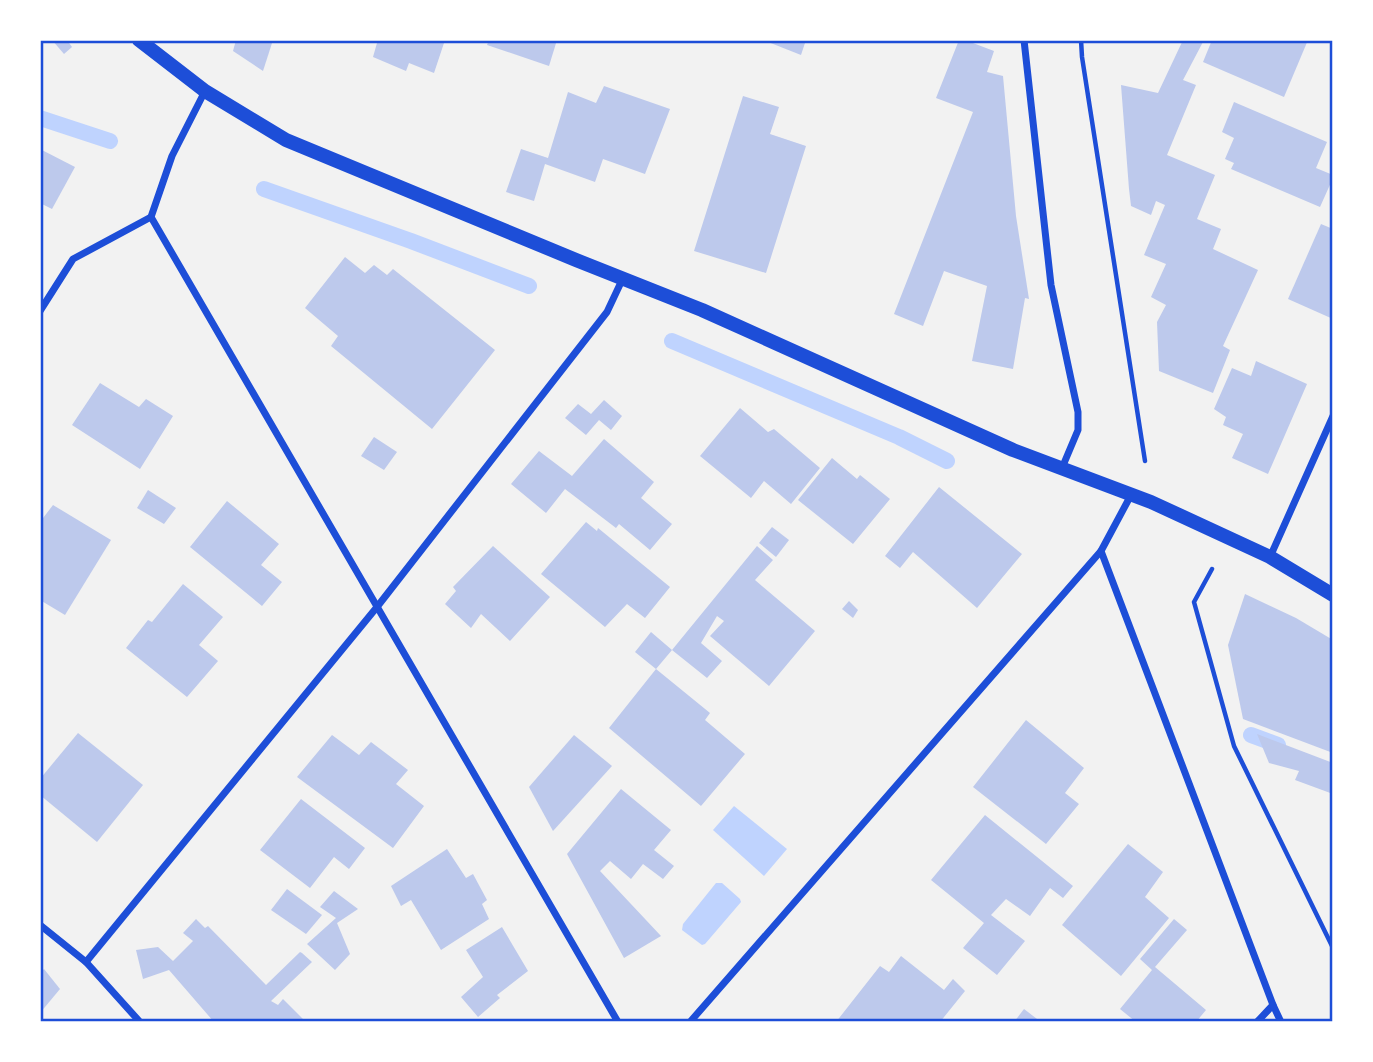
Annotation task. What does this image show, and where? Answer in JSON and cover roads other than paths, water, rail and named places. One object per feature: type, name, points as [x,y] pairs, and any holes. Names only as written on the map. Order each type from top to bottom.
[{"type":"main road","points":[[139,40],[205,91],[286,139],[702,310],[1013,450],[1131,495],[1229,537],[1270,557],[1333,595]]},
{"type":"street","points":[[1024,40],[1051,285],[1078,412],[1078,430],[1062,468]]},
{"type":"street","points":[[40,311],[73,259],[151,217],[172,156],[205,91]]},
{"type":"street","points":[[151,217],[618,1022]]},
{"type":"street","points":[[86,962],[377,607],[607,312],[623,278]]},
{"type":"street","points":[[1270,557],[1333,416]]},
{"type":"street","points":[[690,1022],[1101,551],[1131,495]]},
{"type":"street","points":[[1101,551],[1281,1022]]},
{"type":"street","points":[[40,925],[86,962],[140,1022]]},
{"type":"street","points":[[1257,1022],[1273,1005]]},
{"type":"water","points":[[734,806],[787,849],[764,876],[713,830]]},
{"type":"water","points":[[716,883],[722,883],[741,902],[702,945],[682,930],[683,924]]},
{"type":"waterway","points":[[40,118],[110,141]]},
{"type":"waterway","points":[[264,189],[529,286]]},
{"type":"waterway","points":[[672,341],[899,437],[947,461]]},
{"type":"waterway","points":[[1251,735],[1278,745]]}]
